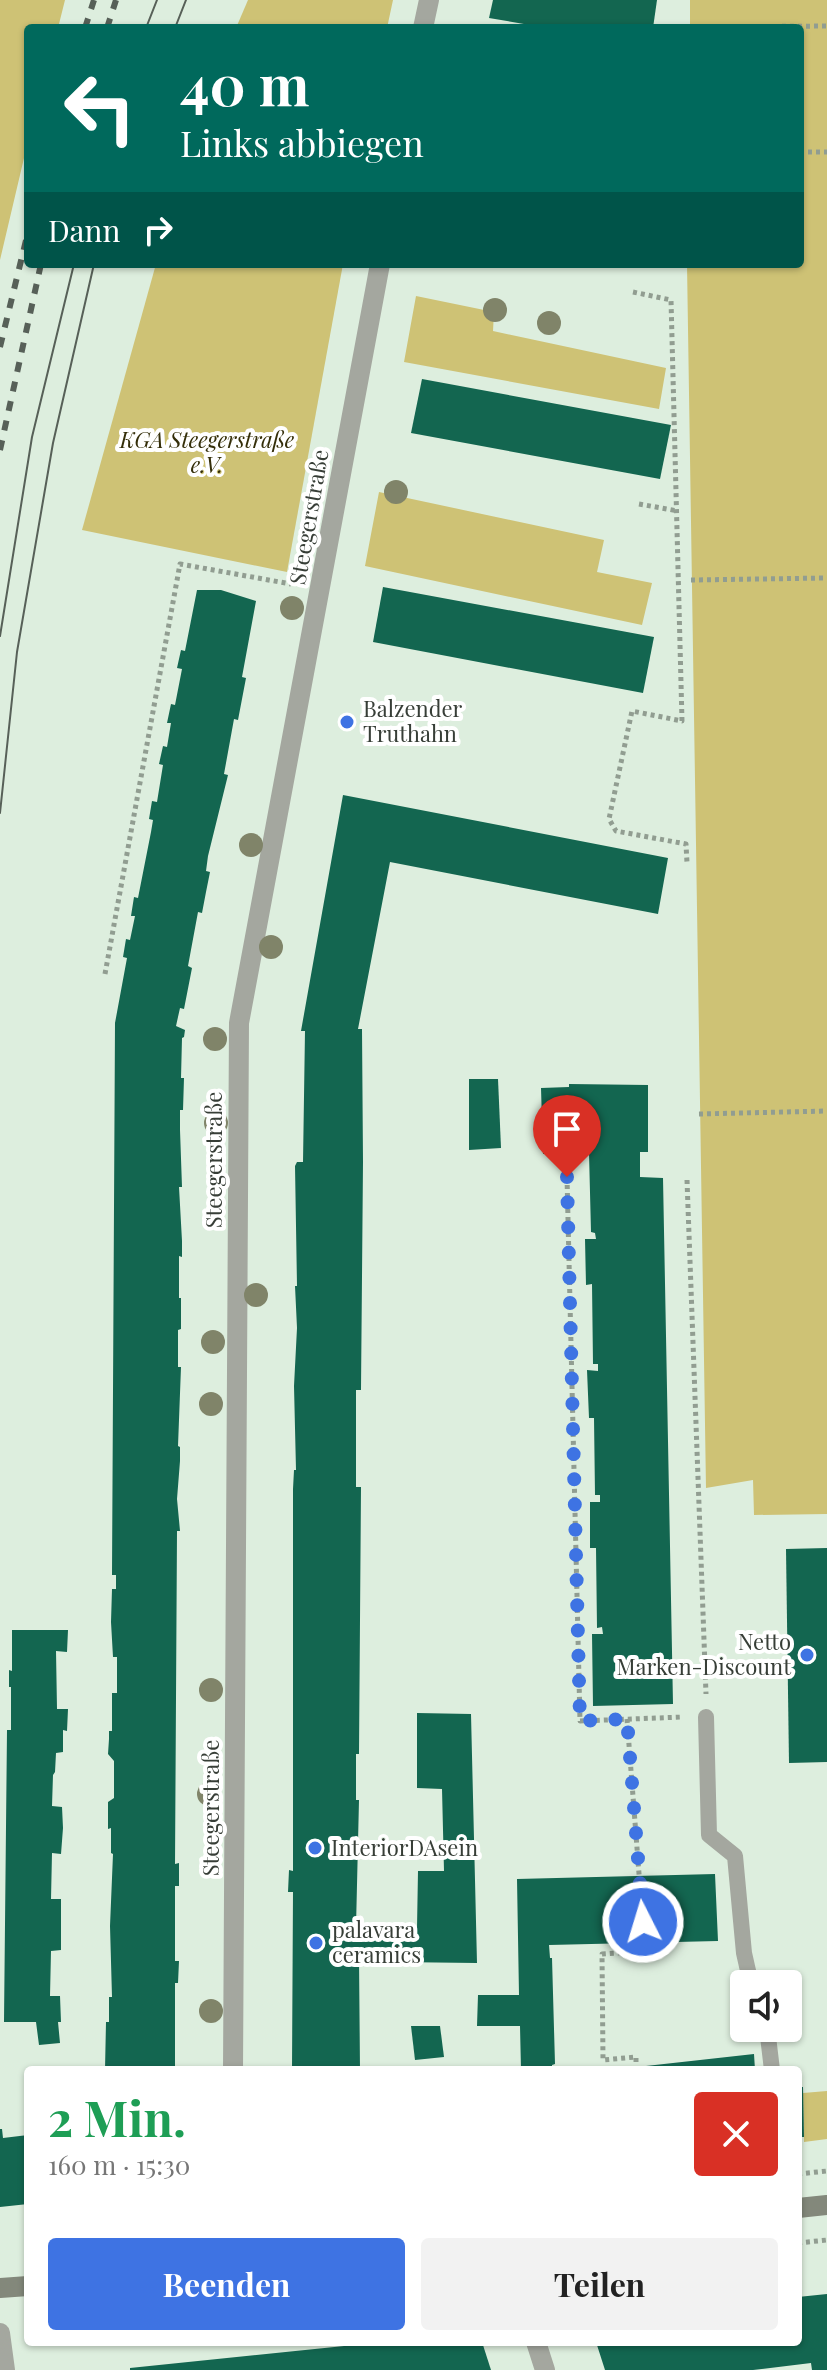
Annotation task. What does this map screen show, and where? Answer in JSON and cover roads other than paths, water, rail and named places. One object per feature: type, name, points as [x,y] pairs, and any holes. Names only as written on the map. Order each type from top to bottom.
[{"type":"main road","points":[[802,2208],[827,2205]]},
{"type":"main road","points":[[0,2288],[24,2286]]},
{"type":"street","points":[[424,24],[429,0]]},
{"type":"street","name":"Steegerstraße","points":[[233,2066],[239,1023],[379,268]]},
{"type":"street","points":[[0,2333],[5,2370]]},
{"type":"street","points":[[537,2346],[545,2370]]},
{"type":"lane","points":[[706,1717],[709,1835],[735,1856],[748,1970]]},
{"type":"lane","points":[[769,2042],[772,2066]]},
{"type":"tram line","points":[[148,24],[157,0]]},
{"type":"tram line","points":[[177,24],[186,0]]},
{"type":"tram line","points":[[0,636],[32,437],[73,268]]},
{"type":"tram line","points":[[0,813],[17,652],[53,443],[93,268]]},
{"type":"railway","points":[[86,24],[94,0]]},
{"type":"railway","points":[[108,24],[116,0]]},
{"type":"railway","points":[[0,347],[24,248]]},
{"type":"railway","points":[[0,450],[40,268]]},
{"type":"place","name":"Balzender Truthahn","points":[[347,722]]},
{"type":"place","name":"Netto Marken-Discount","points":[[807,1655]]},
{"type":"place","name":"InteriorDAsein","points":[[315,1848]]},
{"type":"place","name":"palavara ceramics","points":[[316,1943]]},
{"type":"park label","name":"KGA Steegerstraße e.V.","points":[[207,452]]}]
